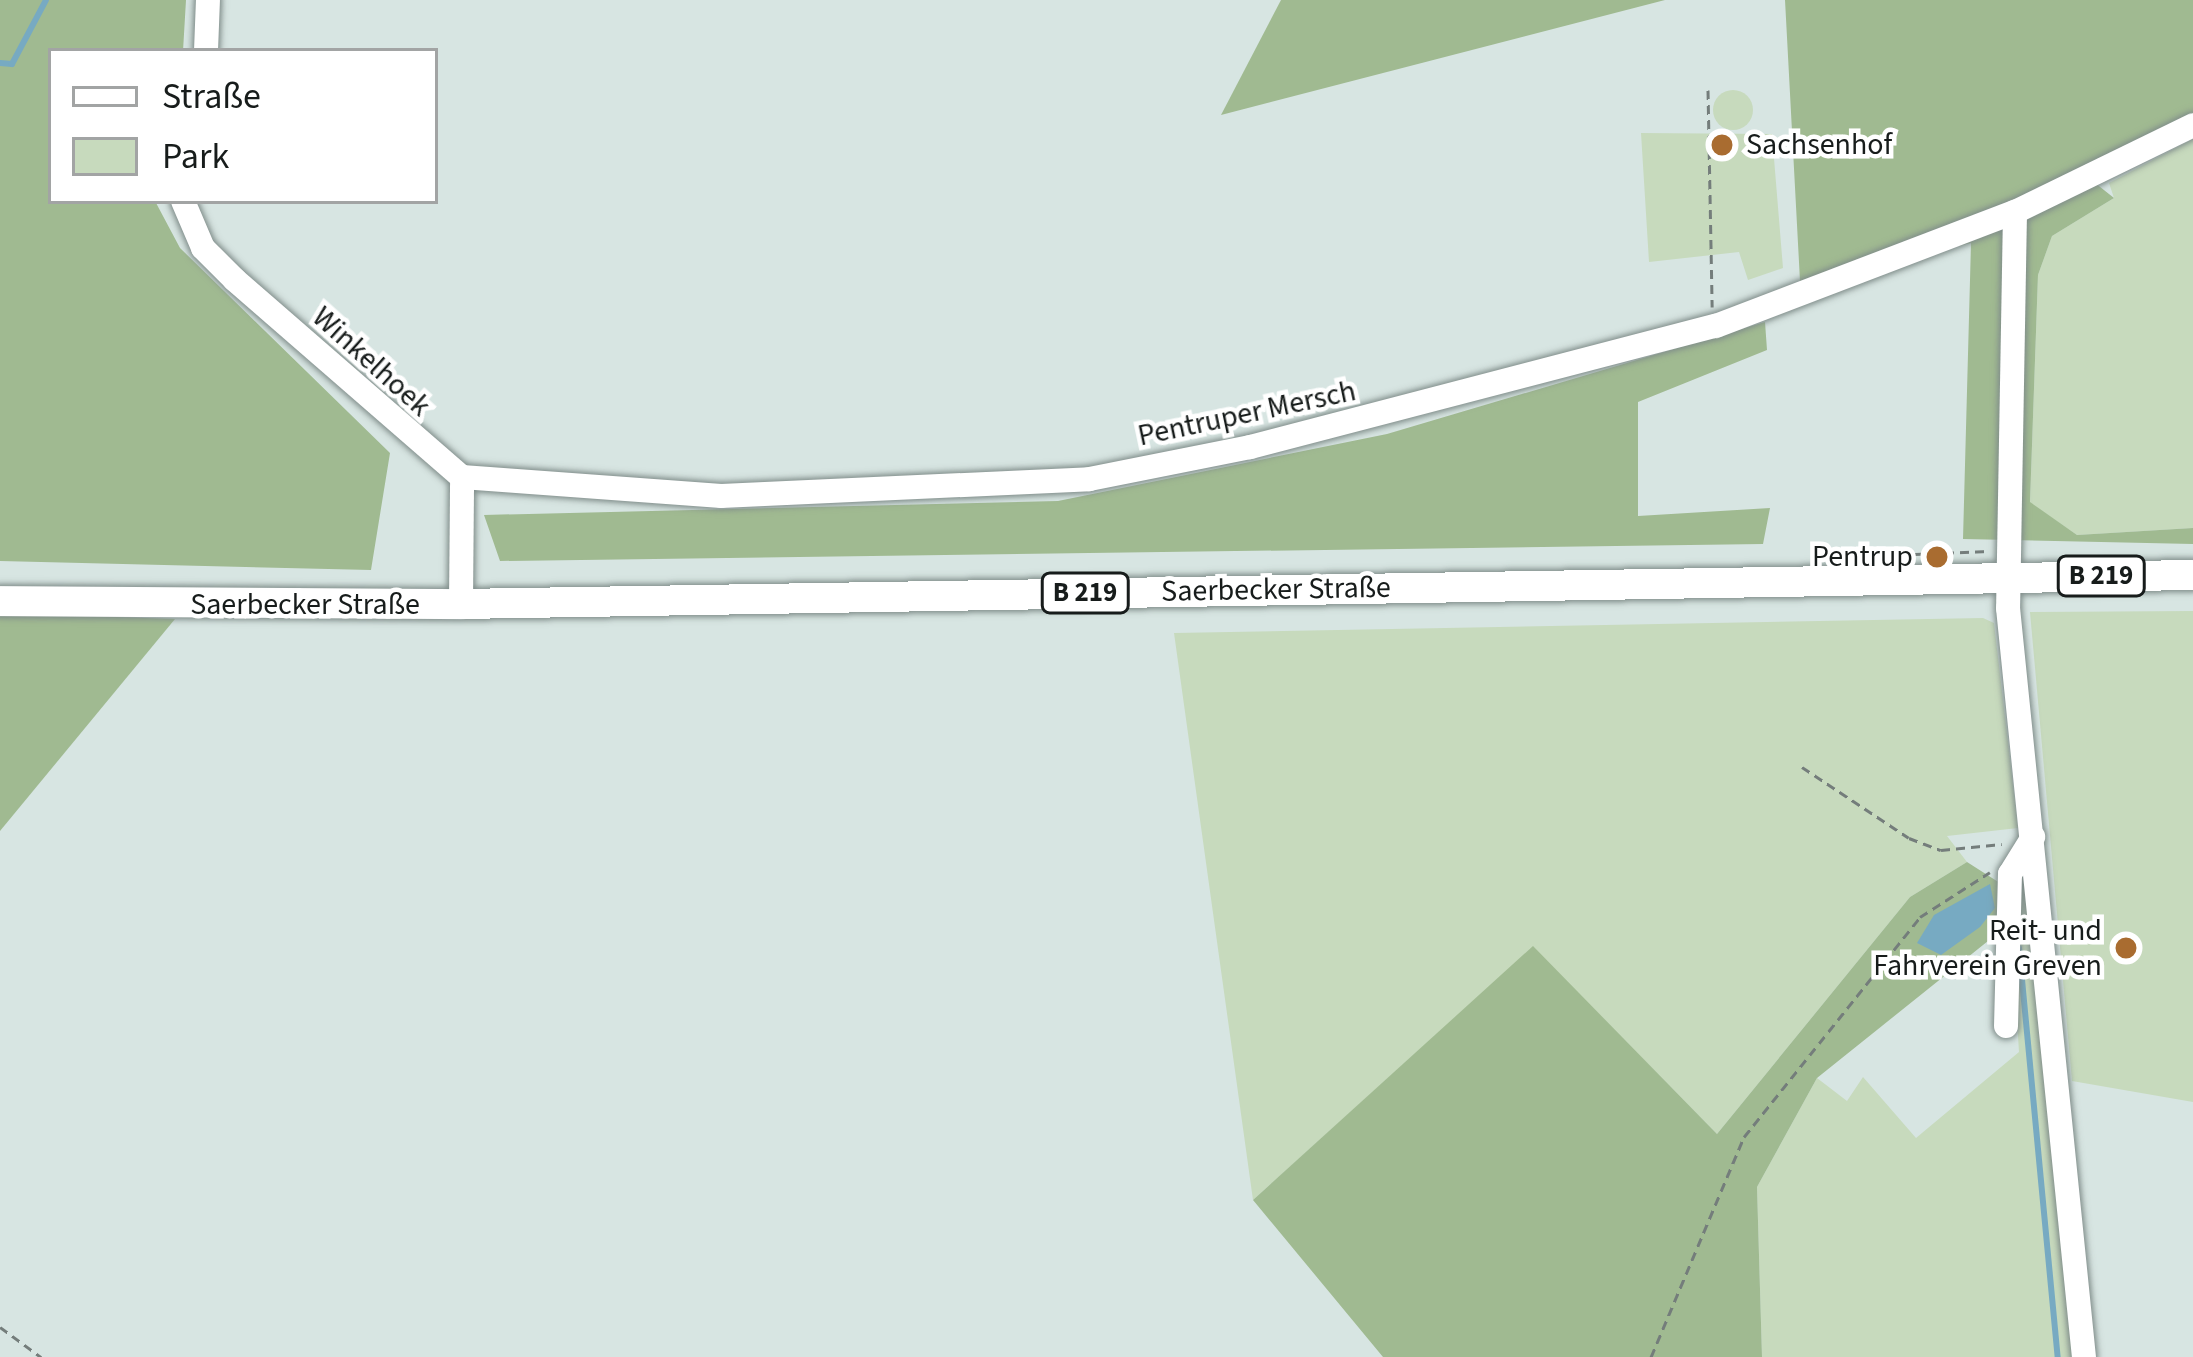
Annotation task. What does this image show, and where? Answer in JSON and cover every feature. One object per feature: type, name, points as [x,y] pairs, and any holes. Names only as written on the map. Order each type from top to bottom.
[{"type":"main road","name":"Saerbecker Straße","points":[[0,601],[2193,575]]},
{"type":"street","points":[[206,48],[208,0]]},
{"type":"street","name":"Pentruper Mersch","points":[[462,477],[721,496],[1090,479],[1716,326],[2014,212],[2193,125]]},
{"type":"street","name":"Winkelhoek","points":[[184,204],[203,248],[235,280],[462,477]]},
{"type":"street","points":[[2014,212],[2008,578],[2033,837],[2034,903],[2084,1357]]},
{"type":"street","points":[[461,594],[462,477]]},
{"type":"street","points":[[2006,1026],[2006,903],[2018,858],[2033,837]]},
{"type":"street","points":[[2006,903],[2034,903]]},
{"type":"path","points":[[1708,90],[1716,326]]},
{"type":"path","points":[[1802,767],[1941,850],[2033,837]]},
{"type":"path","points":[[1652,1357],[1744,1136],[1921,917],[2018,858]]},
{"type":"path","points":[[0,1327],[41,1357]]},
{"type":"green space","points":[[0,0],[186,0],[183,48],[48,48],[48,204],[157,204],[180,248],[390,453],[371,570],[0,561]]},
{"type":"green space","points":[[1281,0],[1665,0],[1221,115]]},
{"type":"green space","points":[[1785,0],[2193,0],[2193,113],[2080,171],[2114,198],[2052,236],[2038,275],[2030,502],[2077,535],[2193,528],[2193,544],[1963,539],[1971,243],[1800,281]]},
{"type":"green space","points":[[1733,90],[1747,96],[1753,110],[1747,124],[1733,130],[1719,124],[1713,110],[1719,96]]},
{"type":"green space","points":[[1641,133],[1772,134],[1783,268],[1748,280],[1739,252],[1649,262]]},
{"type":"green space","points":[[2193,139],[2193,528],[2077,535],[2030,503],[2038,275],[2052,236],[2114,198],[2109,183]]},
{"type":"green space","points":[[1765,322],[1767,350],[1638,402],[1638,516],[1770,508],[1763,544],[500,561],[484,515],[1058,501],[1387,434]]},
{"type":"green space","name":"Reit- und Fahrverein Greven","points":[[2193,611],[2193,1102],[2072,1081],[2030,612]]},
{"type":"green space","points":[[0,613],[175,619],[0,831]]},
{"type":"green space","points":[[1983,618],[1994,623],[2018,828],[1947,836],[1967,862],[1910,897],[1717,1134],[1533,947],[1253,1200],[1174,633]]},
{"type":"green space","points":[[2023,861],[2075,1357],[1762,1357],[1757,1187],[1817,1078],[1847,1101],[1863,1077],[1916,1138],[2019,1052],[2011,921]]},
{"type":"green space","points":[[1967,862],[2003,885],[1998,933],[1817,1078],[1757,1187],[1762,1357],[1383,1357],[1253,1200],[1533,946],[1717,1134],[1910,897]]},
{"type":"water","points":[[1990,884],[1995,908],[1980,927],[1941,955],[1917,943],[1934,915]]},
{"type":"waterway","points":[[0,63],[12,64],[46,0]]},
{"type":"waterway","points":[[2019,948],[2058,1357]]},
{"type":"place","name":"Sachsenhof","points":[[1722,145]]},
{"type":"place","name":"Pentrup","points":[[1937,557]]},
{"type":"place","name":"Reit- und Fahrverein Greven","points":[[2126,948]]}]
